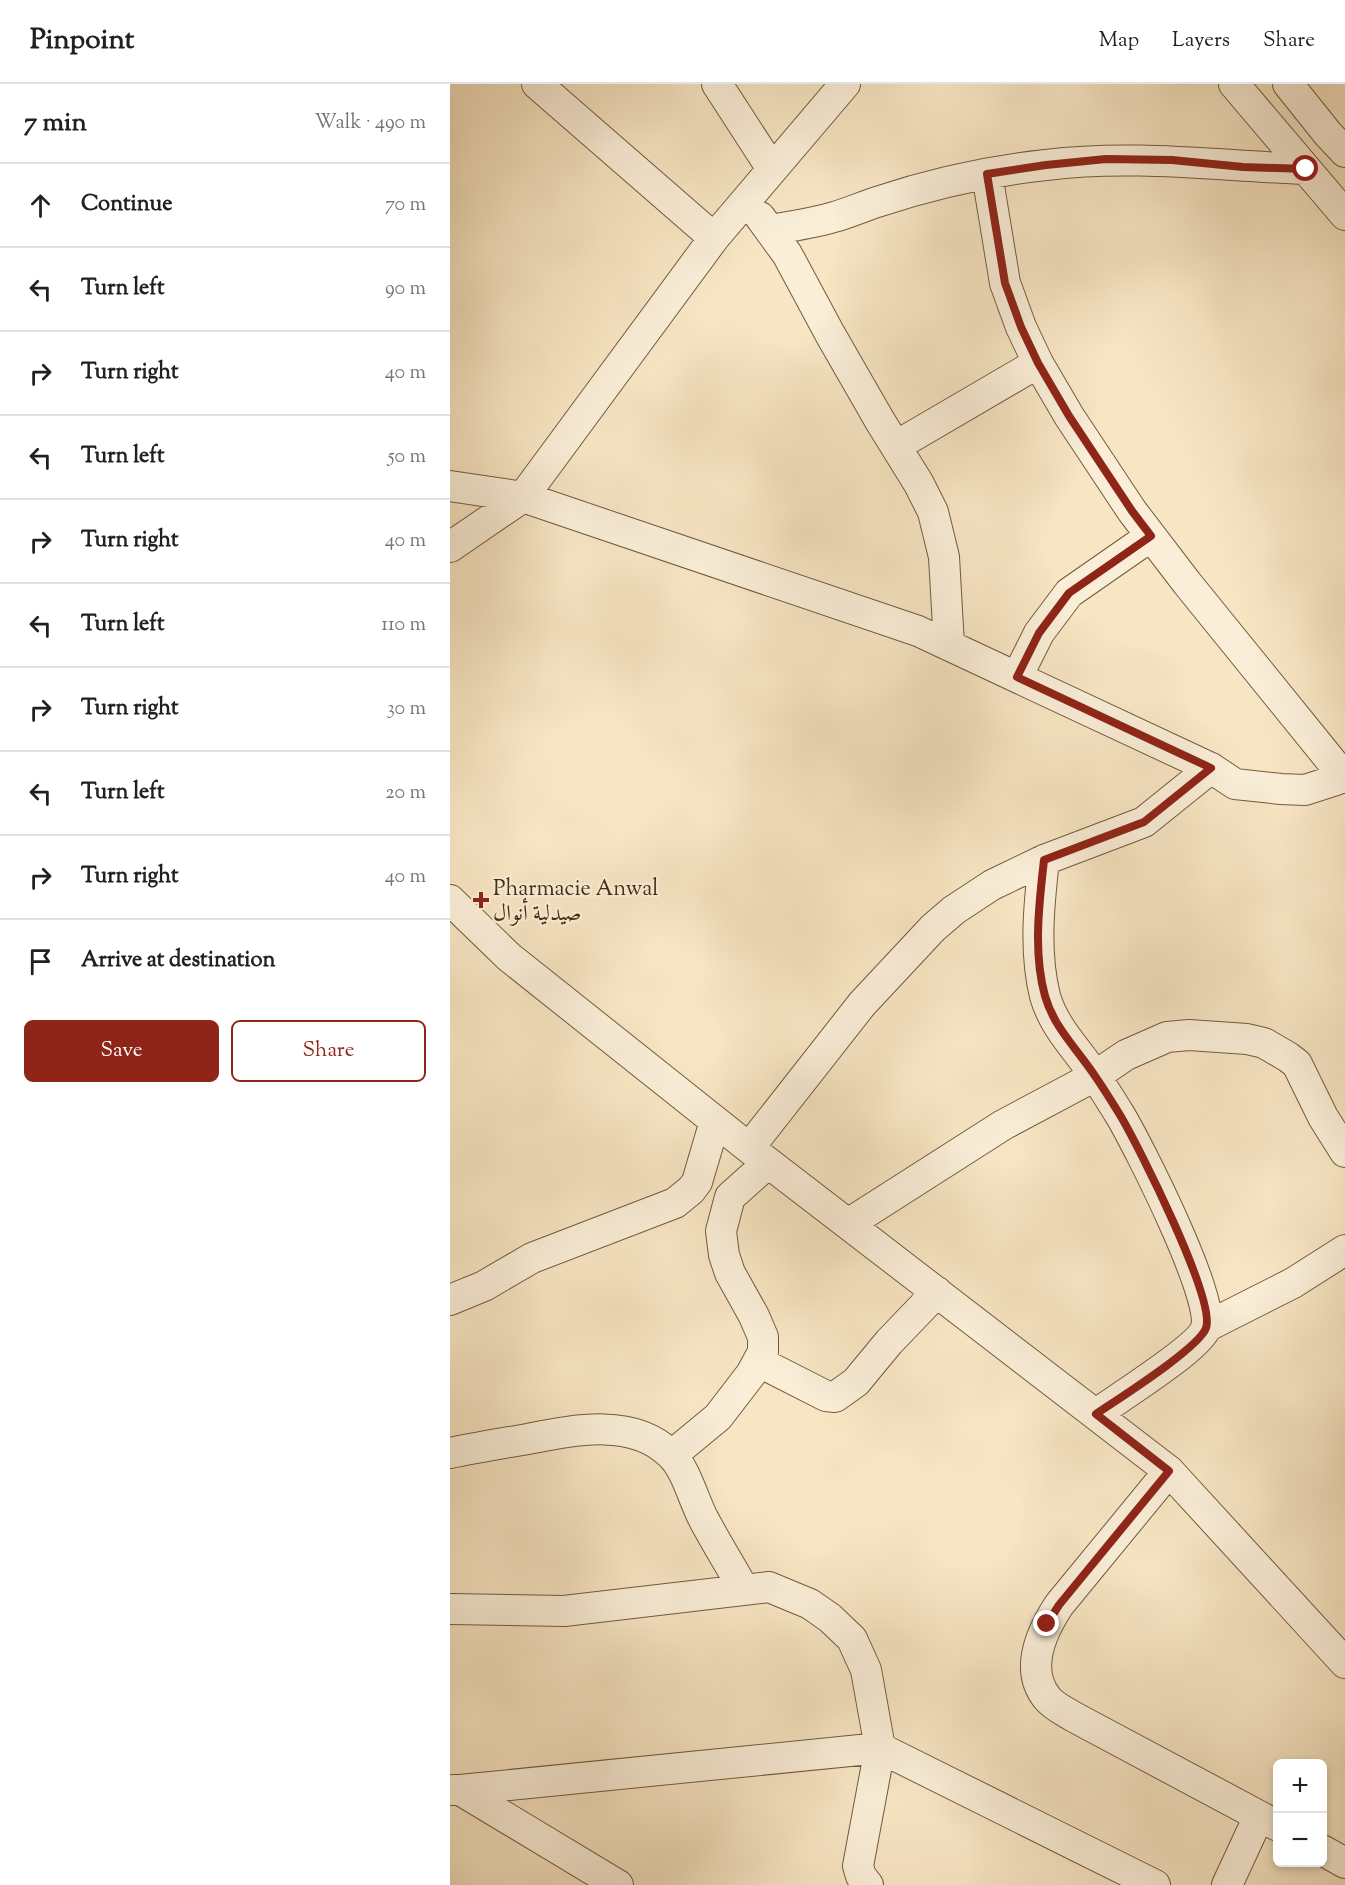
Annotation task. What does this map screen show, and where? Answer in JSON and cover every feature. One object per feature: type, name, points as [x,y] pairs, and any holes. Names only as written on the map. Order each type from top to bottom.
[{"type":"street","points":[[537,84],[714,238]]},
{"type":"street","points":[[717,84],[772,169]]},
{"type":"street","points":[[450,547],[523,497],[714,238],[844,84]]},
{"type":"street","points":[[1234,84],[1345,215]]},
{"type":"street","points":[[1288,84],[1345,152]]},
{"type":"street","points":[[771,230],[832,218],[878,202],[987,174],[1046,165],[1106,159],[1172,160],[1243,167],[1306,169]]},
{"type":"street","points":[[450,486],[523,497],[918,631],[1211,768],[1235,784],[1305,790],[1344,777],[1151,536],[1069,416],[1038,363],[1021,327],[1005,283],[987,174]]},
{"type":"street","points":[[746,200],[787,254],[870,405],[919,484],[935,519],[944,557],[949,645]]},
{"type":"street","points":[[896,446],[1038,363]]},
{"type":"street","points":[[1017,677],[1039,633],[1069,593],[1151,536]]},
{"type":"street","points":[[672,1455],[718,1417],[759,1362],[763,1352],[763,1337],[730,1273],[724,1255],[721,1231],[730,1197],[862,1004],[933,928],[954,910],[992,885],[1044,860],[1144,822],[1211,768]]},
{"type":"street","points":[[1044,860],[1039,903],[1041,968],[1045,996],[1064,1035],[1120,1114],[1187,1251],[1204,1300],[1206,1327]]},
{"type":"street","points":[[452,906],[509,957],[758,1156],[1169,1471],[1345,1663]]},
{"type":"street","points":[[848,1224],[1004,1125],[1095,1076],[1126,1055],[1167,1037],[1189,1035],[1247,1039],[1264,1043],[1288,1057],[1297,1064],[1323,1117],[1345,1152]]},
{"type":"street","points":[[450,1300],[484,1286],[532,1258],[675,1203],[697,1182],[715,1121]]},
{"type":"street","points":[[1096,1414],[1183,1353],[1198,1340],[1206,1327],[1293,1283],[1345,1250]]},
{"type":"street","points":[[759,1362],[826,1395],[835,1397],[855,1382],[889,1342],[937,1292]]},
{"type":"street","points":[[450,1453],[572,1431],[608,1430],[638,1434],[655,1442],[672,1455],[683,1472],[704,1520],[744,1590]]},
{"type":"street","points":[[1169,1471],[1053,1614],[1039,1646],[1036,1665],[1038,1683],[1047,1700],[1074,1717],[1268,1821],[1227,1885]]},
{"type":"street","points":[[450,1609],[564,1611],[769,1587],[810,1604],[830,1618],[852,1639],[866,1670],[880,1748],[858,1866],[861,1876],[868,1885]]},
{"type":"street","points":[[455,1790],[880,1748],[1155,1885]]},
{"type":"street","points":[[455,1790],[618,1885]]},
{"type":"street","points":[[1327,1852],[1345,1863]]},
{"type":"place","name":"Pharmacie Anwal صيدلية أنوال","points":[[481,900]]},
{"type":"route","points":[[1047,1624],[1059,1605],[1169,1471],[1096,1414],[1198,1340],[1206,1327],[1207,1317],[1199,1283],[1187,1251],[1120,1114],[1064,1035],[1045,996],[1039,940],[1039,903],[1044,860],[1144,822],[1211,768],[1017,677],[1039,633],[1069,593],[1151,536],[1069,416],[1038,363],[1021,327],[1005,283],[987,174],[1106,159],[1172,160],[1243,167],[1306,169]]}]
